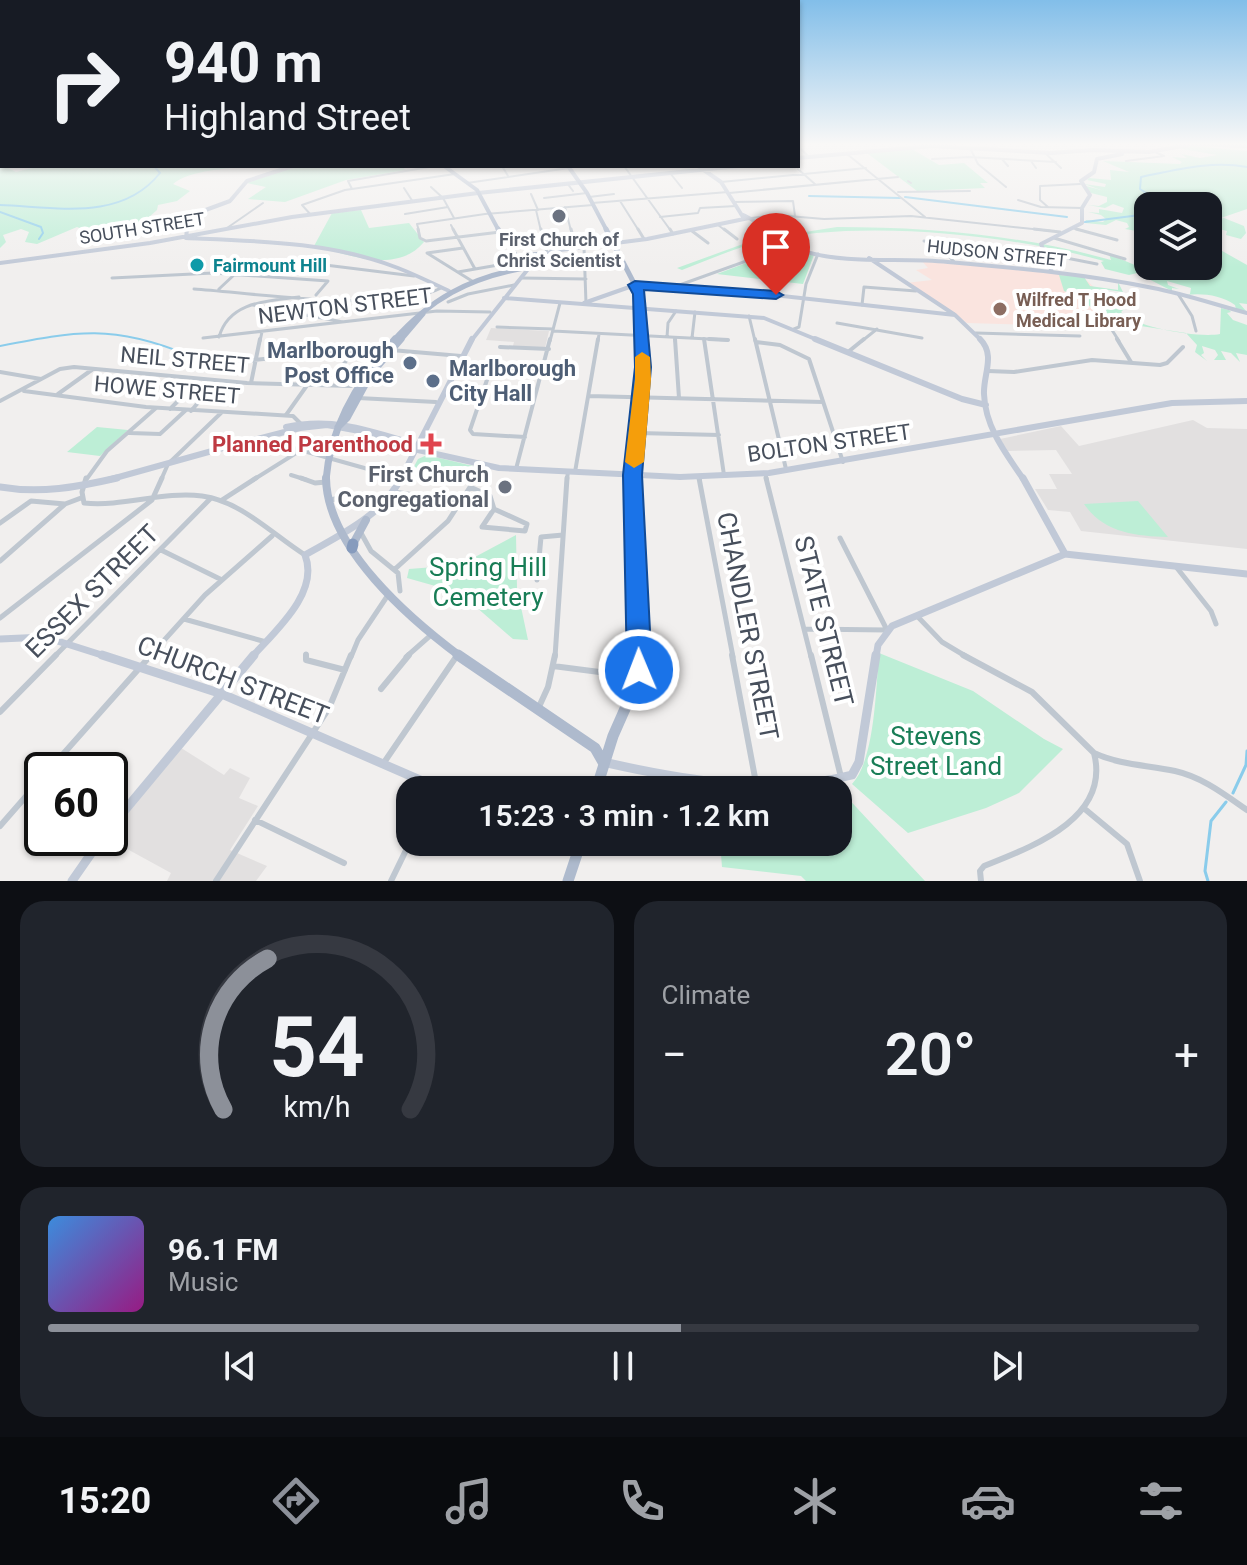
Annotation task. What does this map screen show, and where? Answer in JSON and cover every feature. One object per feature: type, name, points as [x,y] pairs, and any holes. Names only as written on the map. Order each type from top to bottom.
[{"type":"main road","points":[[469,185],[478,193],[488,214],[523,266],[449,291],[415,315],[371,374],[340,423],[326,482],[329,500],[345,542],[352,546],[388,595],[456,657],[595,748],[603,762]]},
{"type":"main road","points":[[580,185],[640,294],[642,336],[641,397],[633,475],[639,677],[600,776]]},
{"type":"main road","points":[[516,255],[545,254]]},
{"type":"main road","points":[[490,275],[508,266],[516,255]]},
{"type":"main road","points":[[388,350],[449,291]]},
{"type":"main road","points":[[352,546],[366,520]]},
{"type":"main road","points":[[568,881],[576,856]]},
{"type":"street","points":[[243,185],[229,201],[188,219],[187,236],[310,246],[351,255],[420,277],[449,291]]},
{"type":"street","points":[[350,185],[352,189]]},
{"type":"street","points":[[311,215],[302,205],[352,189],[379,185]]},
{"type":"street","name":"SOUTH STREET","points":[[0,263],[311,215],[548,185]]},
{"type":"street","points":[[569,185],[573,191]]},
{"type":"street","points":[[638,185],[673,234]]},
{"type":"street","points":[[723,185],[741,214],[737,221]]},
{"type":"street","points":[[500,232],[421,240],[418,224],[647,198],[815,185]]},
{"type":"street","points":[[889,185],[925,217]]},
{"type":"street","points":[[1044,185],[1040,186],[1040,200],[1048,207]]},
{"type":"street","points":[[1052,272],[1041,245],[1060,232],[1082,223],[1082,208],[1090,195],[1081,185]]},
{"type":"street","points":[[373,186],[376,193]]},
{"type":"street","points":[[431,187],[443,198],[454,218]]},
{"type":"street","points":[[404,188],[413,202]]},
{"type":"street","points":[[953,190],[960,196]]},
{"type":"street","points":[[898,192],[970,191]]},
{"type":"street","points":[[531,194],[545,254]]},
{"type":"street","points":[[544,198],[614,194]]},
{"type":"street","points":[[1018,200],[1048,207],[1082,208]]},
{"type":"street","points":[[620,201],[644,239]]},
{"type":"street","points":[[660,217],[698,213],[700,208],[789,201],[794,201],[795,216]]},
{"type":"street","points":[[227,228],[263,203]]},
{"type":"street","points":[[405,214],[448,207]]},
{"type":"street","points":[[565,207],[576,248]]},
{"type":"street","name":"HUDSON STREET","points":[[741,214],[788,246],[819,254],[954,262],[1052,272],[1135,284],[1247,313]]},
{"type":"street","points":[[305,555],[366,520],[394,492],[461,356],[490,312],[532,264],[545,254],[692,231],[749,218],[795,216],[824,219],[925,217],[1060,232]]},
{"type":"street","points":[[451,225],[475,269]]},
{"type":"street","points":[[718,225],[737,239]]},
{"type":"street","points":[[1072,228],[1117,240]]},
{"type":"street","points":[[692,231],[708,243]]},
{"type":"street","points":[[1052,237],[1125,259]]},
{"type":"street","points":[[542,240],[563,238]]},
{"type":"street","points":[[924,241],[981,247]]},
{"type":"street","points":[[943,241],[945,251],[954,262]]},
{"type":"street","points":[[674,288],[788,246]]},
{"type":"street","points":[[584,247],[586,303]]},
{"type":"street","points":[[463,248],[427,253],[472,281]]},
{"type":"street","points":[[794,329],[799,327],[807,278],[819,254]]},
{"type":"street","points":[[1046,254],[1097,264]]},
{"type":"street","points":[[869,258],[955,315],[976,333],[988,351],[984,389],[996,435],[1036,497],[1065,554]]},
{"type":"street","points":[[301,262],[420,277]]},
{"type":"street","points":[[458,272],[504,264]]},
{"type":"street","points":[[522,278],[523,266],[532,264]]},
{"type":"street","points":[[112,278],[235,274],[328,281],[313,295],[251,305],[224,320],[219,337]]},
{"type":"street","points":[[218,290],[235,274]]},
{"type":"street","points":[[522,278],[586,279]]},
{"type":"street","points":[[448,302],[468,294],[517,284]]},
{"type":"street","points":[[576,304],[635,285],[804,298],[955,315]]},
{"type":"street","points":[[862,305],[864,287],[916,291]]},
{"type":"street","points":[[194,289],[386,302],[428,295],[441,288]]},
{"type":"street","points":[[1178,294],[1192,316],[1196,331]]},
{"type":"street","points":[[504,298],[770,319],[962,399],[986,405]]},
{"type":"street","points":[[516,469],[560,303]]},
{"type":"street","points":[[251,305],[348,323]]},
{"type":"street","points":[[667,337],[668,323],[676,311]]},
{"type":"street","name":"NEWTON STREET","points":[[203,338],[423,313],[490,312]]},
{"type":"street","points":[[692,339],[695,312]]},
{"type":"street","points":[[749,316],[787,471]]},
{"type":"street","points":[[837,323],[922,338]]},
{"type":"street","points":[[497,327],[728,340]]},
{"type":"street","points":[[848,352],[877,329]]},
{"type":"street","points":[[1112,330],[1131,362]]},
{"type":"street","points":[[251,383],[262,332]]},
{"type":"street","points":[[976,333],[1080,336]]},
{"type":"street","points":[[537,711],[548,694],[553,666],[571,472],[589,396],[599,334]]},
{"type":"street","points":[[675,338],[679,398]]},
{"type":"street","points":[[704,339],[724,475]]},
{"type":"street","points":[[756,342],[780,345],[809,359],[843,462]]},
{"type":"street","points":[[500,347],[549,349]]},
{"type":"street","points":[[988,371],[1018,373],[1077,360],[1164,364],[1183,347]]},
{"type":"street","points":[[215,364],[353,350],[461,356]]},
{"type":"street","points":[[340,370],[353,350]]},
{"type":"street","name":"NEIL STREET","points":[[0,401],[67,367],[251,383],[351,386]]},
{"type":"street","points":[[525,437],[470,432],[490,370],[497,367],[544,368]]},
{"type":"street","points":[[57,395],[95,368]]},
{"type":"street","points":[[0,372],[42,379]]},
{"type":"street","points":[[286,415],[308,384]]},
{"type":"street","name":"HOWE STREET","points":[[22,391],[188,411],[286,415],[297,417],[301,425]]},
{"type":"street","points":[[129,432],[160,434],[202,398],[185,396],[170,409]]},
{"type":"street","points":[[589,396],[823,402]]},
{"type":"street","points":[[355,398],[436,402]]},
{"type":"street","name":"BOLTON STREET","points":[[2,489],[42,492],[83,485],[301,425],[340,423],[416,449],[484,466],[699,476],[787,471],[1180,402],[1247,401]]},
{"type":"street","points":[[128,805],[177,744],[267,642],[304,589],[309,571],[305,555],[221,501],[211,498],[84,503],[81,498],[83,485],[96,464],[156,408]]},
{"type":"street","points":[[0,618],[152,500],[168,464],[221,413]]},
{"type":"street","points":[[638,433],[719,435]]},
{"type":"street","points":[[268,441],[403,478]]},
{"type":"street","points":[[182,450],[185,455],[193,457]]},
{"type":"street","points":[[221,501],[301,450]]},
{"type":"street","points":[[395,569],[448,521],[484,466]]},
{"type":"street","name":"STATE STREET","points":[[765,473],[841,776]]},
{"type":"street","points":[[291,475],[315,483],[326,482]]},
{"type":"street","name":"CHANDLER STREET","points":[[699,476],[726,634],[754,756],[755,776]]},
{"type":"street","points":[[470,487],[486,491],[493,500],[494,509],[484,522],[485,529],[525,531],[527,524],[522,519],[494,509]]},
{"type":"street","points":[[394,492],[461,502]]},
{"type":"street","points":[[329,500],[350,495],[382,505]]},
{"type":"street","points":[[0,561],[65,504],[81,498]]},
{"type":"street","name":"ESSEX STREET","points":[[0,712],[211,498]]},
{"type":"street","points":[[0,523],[31,501],[65,504]]},
{"type":"street","points":[[366,520],[361,533],[363,543],[395,569],[400,591]]},
{"type":"street","points":[[537,580],[541,537],[563,535]]},
{"type":"street","points":[[65,752],[184,619],[272,536]]},
{"type":"street","points":[[840,538],[887,630]]},
{"type":"street","points":[[161,550],[222,580]]},
{"type":"street","points":[[805,629],[887,630],[1065,554],[1247,574]]},
{"type":"street","points":[[1177,568],[1211,611],[1216,624]]},
{"type":"street","points":[[216,881],[329,708],[365,628],[388,595]]},
{"type":"street","points":[[917,615],[945,647],[1019,684],[1042,700],[1082,744],[1104,759],[1197,778],[1247,810]]},
{"type":"street","points":[[184,619],[243,638],[267,642]]},
{"type":"street","points":[[849,776],[859,762],[876,655],[887,630]]},
{"type":"street","points":[[381,689],[397,666],[431,635]]},
{"type":"street","name":"CHURCH STREET","points":[[0,639],[45,637],[222,694],[409,776]]},
{"type":"street","points":[[306,654],[306,660],[317,665],[345,670]]},
{"type":"street","points":[[382,764],[456,657]]},
{"type":"street","points":[[553,666],[639,677]]},
{"type":"street","points":[[981,881],[980,871],[984,866],[1040,843],[1085,809],[1096,769],[1094,753]]},
{"type":"street","points":[[603,762],[676,776]]},
{"type":"street","points":[[0,826],[24,799]]},
{"type":"street","points":[[1085,809],[1127,844],[1140,881]]},
{"type":"street","points":[[255,820],[344,863]]},
{"type":"street","points":[[72,881],[89,856]]},
{"type":"street","points":[[391,881],[403,856]]},
{"type":"shaded area","points":[[921,260],[1082,276],[1133,324],[1089,319],[1039,320],[1040,325],[967,323],[906,283],[932,280],[916,270],[928,268]]},
{"type":"shaded area","points":[[491,328],[549,331],[545,348],[486,340]]},
{"type":"shaded area","points":[[1193,420],[1207,428],[1247,429],[1247,549],[1081,531],[1070,512],[1048,510],[1035,489],[1057,489],[1049,474],[1072,474],[1056,450],[1008,451],[1000,439],[1061,426],[1079,446]]},
{"type":"shaded area","points":[[178,746],[224,775],[230,768],[250,778],[239,798],[258,806],[230,850],[267,866],[256,881],[167,881],[171,873],[128,849],[128,811]]},
{"type":"green space","points":[[0,185],[176,185],[190,191],[177,201],[158,205],[148,218],[156,219],[150,223],[96,231],[87,236],[77,227],[37,244],[25,242],[29,232],[21,229],[3,235],[6,242],[0,248]]},
{"type":"green space","points":[[257,185],[332,185],[285,202],[248,199],[266,187]]},
{"type":"green space","points":[[909,185],[982,185],[985,188],[917,191]]},
{"type":"green space","points":[[1087,185],[1247,185],[1247,209],[1222,218],[1222,192],[1134,192],[1134,231],[1125,229],[1129,227],[1127,223],[1116,220],[1106,225],[1085,223],[1086,220],[1103,222],[1106,219],[1088,212],[1099,213],[1099,209],[1122,213],[1124,208],[1113,204],[1105,208],[1088,205],[1099,206],[1107,202],[1107,197],[1091,193],[1086,186],[1101,190]]},
{"type":"green space","points":[[361,210],[369,228],[409,223],[424,242],[413,252],[386,260],[356,257],[314,246],[332,213]]},
{"type":"green space","points":[[1222,218],[1244,226],[1246,233],[1241,239],[1226,235],[1227,231],[1222,230]]},
{"type":"green space","points":[[837,227],[941,231],[1043,244],[1111,260],[1109,254],[1134,265],[1134,274],[1105,269],[1101,262],[1104,261],[1024,243],[889,231],[802,234],[763,241],[682,270],[677,268],[754,240]]},
{"type":"green space","points":[[788,247],[814,255],[803,284],[717,274]]},
{"type":"green space","points":[[1222,251],[1247,265],[1247,304],[1239,303],[1246,311],[1236,309],[1235,305],[1218,297],[1186,295],[1190,294],[1191,288],[1167,281],[1168,285],[1179,289],[1172,288],[1172,291],[1151,280],[1222,280]]},
{"type":"green space","points":[[1059,275],[1084,277],[1090,286],[1118,290],[1118,282],[1123,292],[1102,289],[1117,308],[1124,309],[1121,312],[1129,318],[1165,330],[1128,324],[1057,320],[1107,317],[1064,291]]},
{"type":"green space","points":[[1221,308],[1229,310],[1231,312],[1227,313],[1233,320],[1247,325],[1247,355],[1236,353],[1240,362],[1231,353],[1221,351],[1226,360],[1214,360],[1218,355],[1215,350],[1202,346],[1204,353],[1201,355],[1207,361],[1195,352],[1197,345],[1186,333],[1220,334]]},
{"type":"green space","points":[[97,427],[128,430],[100,456],[67,452]]},
{"type":"green space","points":[[427,455],[478,469],[471,480],[410,474],[418,459]]},
{"type":"green space","points":[[1138,501],[1168,537],[1121,531],[1101,521],[1084,504]]},
{"type":"green space","name":"Spring Hill Cemetery","points":[[516,535],[517,588],[528,640],[513,639],[460,593],[407,578],[409,569],[460,565]]},
{"type":"green space","name":"Stevens Street Land","points":[[879,653],[973,691],[1063,749],[1019,793],[986,808],[908,833],[852,784],[866,758]]},
{"type":"green space","points":[[852,803],[925,881],[806,881],[801,876],[722,867],[721,856],[852,856]]},
{"type":"waterway","points":[[0,205],[86,208],[126,199],[148,185]]},
{"type":"waterway","points":[[1140,185],[1145,192]]},
{"type":"waterway","points":[[809,196],[900,198]]},
{"type":"waterway","points":[[905,197],[1067,217]]},
{"type":"waterway","points":[[0,212],[41,227],[43,233],[39,239]]},
{"type":"waterway","points":[[1085,222],[1134,216]]},
{"type":"waterway","points":[[0,346],[95,333],[138,338],[188,355]]},
{"type":"waterway","points":[[1233,793],[1246,765],[1247,751]]},
{"type":"waterway","points":[[1208,881],[1205,871],[1211,821],[1226,802]]},
{"type":"slow traffic","points":[[634,462],[643,379],[642,357]]},
{"type":"place","name":"First Church of Christ Scientist","points":[[559,216]]},
{"type":"place","name":"Fairmount Hill","points":[[197,265]]},
{"type":"place","name":"Wilfred T Hood Medical Library","points":[[1000,309]]},
{"type":"place","name":"Marlborough Post Office","points":[[410,363]]},
{"type":"place","name":"Marlborough City Hall","points":[[433,381]]},
{"type":"place","name":"Planned Parenthood","points":[[431,444]]},
{"type":"place","name":"First Church Congregational","points":[[505,487]]},
{"type":"route","points":[[639,670],[633,475],[643,367],[640,294],[635,285],[776,295]]}]
